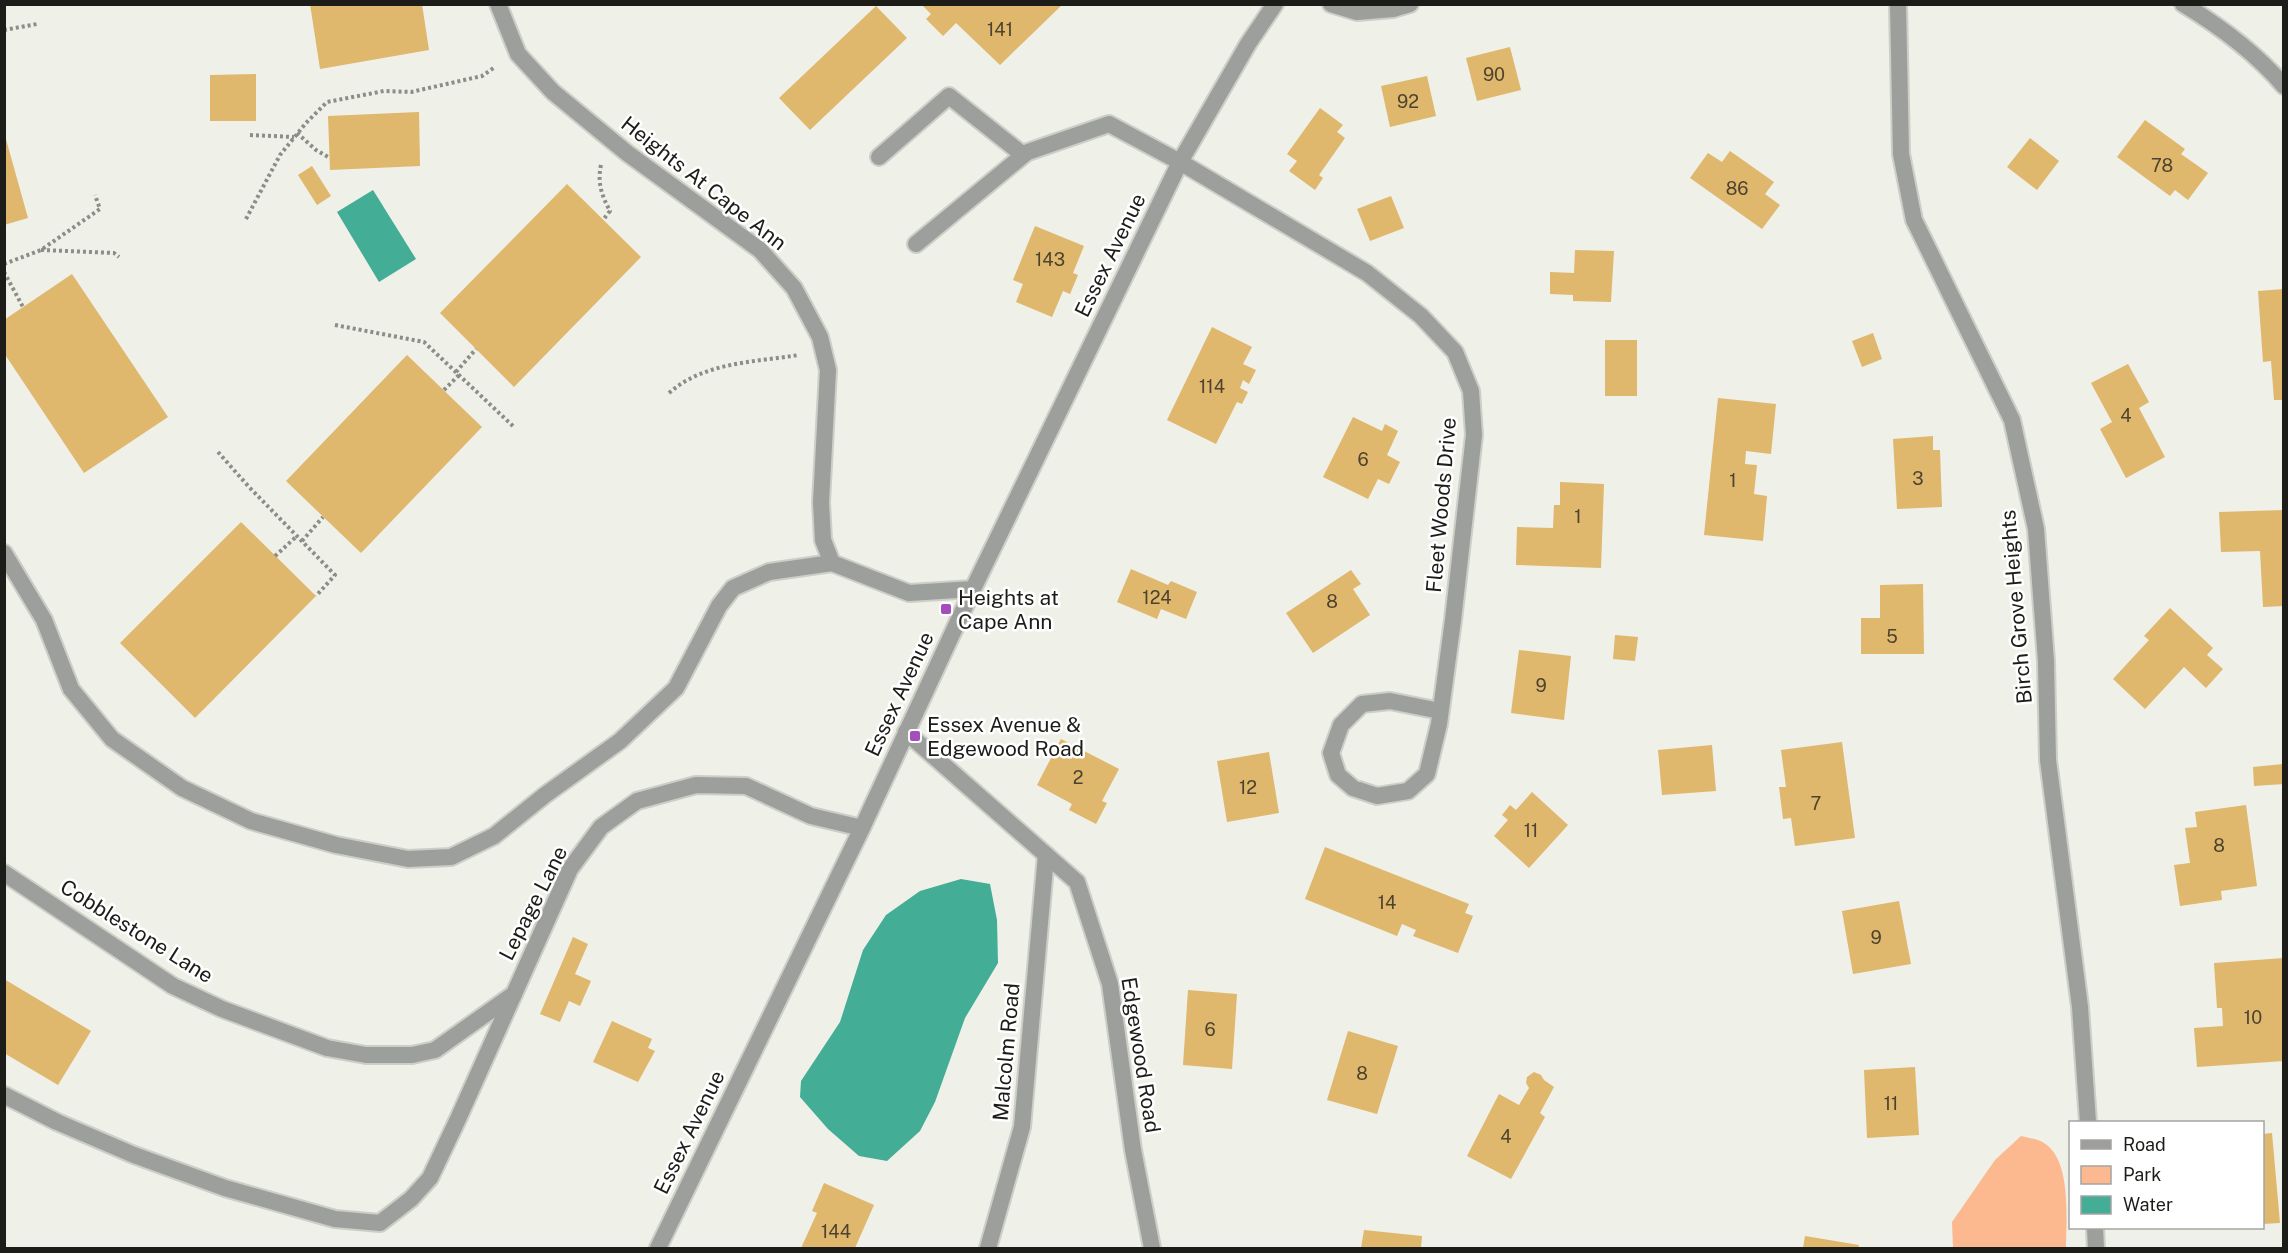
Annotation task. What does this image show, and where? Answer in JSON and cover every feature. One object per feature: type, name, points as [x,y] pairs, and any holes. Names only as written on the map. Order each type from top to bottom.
[{"type":"street","name":"Heights At Cape Ann","points":[[498,4],[518,54],[553,92],[612,140],[760,250],[794,288],[820,337],[828,370],[821,502],[823,540],[832,563]]},
{"type":"street","name":"Essex Avenue","points":[[658,1248],[862,828],[973,589],[1180,162],[1248,44],[1275,4]]},
{"type":"street","points":[[1331,4],[1357,12],[1393,9],[1410,4]]},
{"type":"street","name":"Birch Grove Heights","points":[[1898,4],[1900,154],[1914,220],[2012,420],[2036,529],[2046,661],[2048,760],[2080,1007],[2088,1121]]},
{"type":"street","points":[[2183,4],[2218,25],[2265,64],[2283,86]]},
{"type":"street","points":[[879,157],[948,96],[1022,154],[1026,153]]},
{"type":"street","name":"Fleet Woods Drive","points":[[1026,153],[1109,124],[1180,162],[1367,273],[1421,316],[1455,352],[1471,391],[1474,435],[1453,621],[1440,711],[1427,774],[1408,791],[1377,796],[1353,788],[1338,775],[1331,753],[1341,725],[1362,704],[1390,701],[1440,711]]},
{"type":"street","points":[[916,244],[1026,153]]},
{"type":"street","points":[[4,553],[44,620],[70,689],[112,739],[182,788],[251,821],[336,845],[408,859],[451,856],[494,836],[545,795],[620,741],[676,688],[719,606],[733,588],[769,572],[832,563],[909,593],[973,589]]},
{"type":"street","name":"Edgewood Road","points":[[906,732],[1077,882],[1110,984],[1133,1150],[1152,1248]]},
{"type":"street","name":"Lepage Lane","points":[[4,1095],[57,1122],[134,1155],[225,1188],[335,1219],[380,1223],[411,1199],[430,1178],[570,869],[601,827],[637,801],[696,785],[746,786],[811,816],[862,828]]},
{"type":"street","name":"Malcolm Road","points":[[988,1248],[1022,1127],[1046,855]]},
{"type":"street","name":"Cobblestone Lane","points":[[4,873],[173,986],[222,1009],[327,1048],[366,1055],[412,1055],[435,1050],[514,994]]},
{"type":"street","points":[[2095,1229],[2096,1248]]},
{"type":"path","points":[[4,30],[37,24]]},
{"type":"path","points":[[246,219],[280,155],[327,102],[384,92],[411,92],[482,76],[518,54]]},
{"type":"path","points":[[250,135],[296,135],[330,158]]},
{"type":"path","points":[[603,220],[610,211],[600,190],[598,177],[612,140]]},
{"type":"path","points":[[4,264],[41,250],[100,209],[95,195]]},
{"type":"path","points":[[41,250],[114,253],[119,257]]},
{"type":"path","points":[[4,272],[23,308]]},
{"type":"path","points":[[335,325],[424,342],[515,428]]},
{"type":"path","points":[[444,390],[476,349]]},
{"type":"path","points":[[669,393],[682,381],[692,376],[725,366],[823,352]]},
{"type":"path","points":[[218,452],[335,575],[316,596]]},
{"type":"path","points":[[302,541],[323,517]]},
{"type":"path","points":[[275,556],[297,536]]},
{"type":"green space","points":[[2021,1136],[2044,1143],[2053,1151],[2059,1163],[2066,1191],[2066,1248],[1953,1248],[1952,1222],[1995,1160]]},
{"type":"water","points":[[373,190],[416,259],[379,282],[337,212]]},
{"type":"water","points":[[961,879],[990,884],[997,920],[998,963],[965,1018],[935,1102],[920,1131],[887,1161],[859,1156],[828,1129],[800,1097],[801,1081],[840,1022],[863,950],[886,915],[920,891]]},
{"type":"building","points":[[310,4],[422,4],[429,50],[320,69]]},
{"type":"building","points":[[921,4],[1063,4],[1000,65],[956,23],[943,36],[926,19],[931,14]]},
{"type":"building","points":[[876,6],[907,38],[810,130],[779,98]]},
{"type":"building","points":[[1510,47],[1521,90],[1477,101],[1466,58]]},
{"type":"building","points":[[256,74],[256,121],[210,121],[210,75]]},
{"type":"building","points":[[1427,76],[1436,116],[1390,127],[1381,86]]},
{"type":"building","points":[[1320,108],[1343,125],[1337,132],[1345,138],[1319,175],[1323,178],[1315,190],[1289,171],[1297,161],[1287,154]]},
{"type":"building","points":[[419,112],[420,166],[330,170],[328,116]]},
{"type":"building","points":[[2145,120],[2185,149],[2181,154],[2208,173],[2188,200],[2175,190],[2170,196],[2117,157]]},
{"type":"building","points":[[4,132],[28,218],[4,225]]},
{"type":"building","points":[[2030,138],[2059,161],[2037,190],[2007,167]]},
{"type":"building","points":[[1730,151],[1774,182],[1765,194],[1780,205],[1762,229],[1690,178],[1708,153],[1722,162]]},
{"type":"building","points":[[312,166],[331,196],[317,205],[298,175]]},
{"type":"building","points":[[567,184],[641,257],[514,387],[440,313]]},
{"type":"building","points":[[1391,196],[1404,228],[1370,241],[1357,209]]},
{"type":"building","points":[[1035,226],[1084,246],[1073,273],[1078,275],[1070,294],[1063,291],[1052,317],[1016,302],[1023,284],[1013,280]]},
{"type":"building","points":[[1575,250],[1614,251],[1611,302],[1573,301],[1573,295],[1550,294],[1550,272],[1574,273]]},
{"type":"building","points":[[72,274],[168,417],[84,473],[4,353],[4,320]]},
{"type":"building","points":[[2284,289],[2284,400],[2274,400],[2271,361],[2263,362],[2258,291]]},
{"type":"building","points":[[1212,327],[1252,347],[1243,364],[1256,370],[1249,384],[1243,380],[1240,388],[1248,392],[1242,404],[1237,402],[1216,444],[1167,420]]},
{"type":"building","points":[[1873,333],[1882,359],[1862,367],[1852,341]]},
{"type":"building","points":[[1605,340],[1637,340],[1637,396],[1605,396]]},
{"type":"building","points":[[407,355],[482,427],[361,553],[286,481]]},
{"type":"building","points":[[2128,364],[2149,402],[2139,408],[2165,457],[2126,478],[2100,429],[2112,422],[2091,383]]},
{"type":"building","points":[[1718,398],[1776,404],[1771,454],[1746,451],[1745,464],[1757,465],[1754,494],[1767,496],[1763,541],[1704,535]]},
{"type":"building","points":[[1353,417],[1382,431],[1385,424],[1398,431],[1387,455],[1400,462],[1389,484],[1378,479],[1368,499],[1323,477]]},
{"type":"building","points":[[1933,436],[1933,450],[1940,450],[1942,507],[1897,509],[1893,439]]},
{"type":"building","points":[[1560,482],[1604,484],[1601,568],[1516,565],[1517,527],[1553,528],[1554,505],[1560,505]]},
{"type":"building","points":[[2284,510],[2284,606],[2263,607],[2260,551],[2221,552],[2219,512]]},
{"type":"building","points":[[241,522],[316,596],[195,718],[120,643]]},
{"type":"building","points":[[1131,569],[1168,585],[1171,581],[1197,592],[1186,619],[1161,609],[1157,619],[1117,602]]},
{"type":"building","points":[[1351,570],[1361,584],[1353,589],[1370,615],[1313,653],[1286,613]]},
{"type":"building","points":[[1923,584],[1924,654],[1861,654],[1861,618],[1880,618],[1880,585]]},
{"type":"building","points":[[2170,608],[2213,648],[2207,655],[2223,669],[2206,688],[2184,667],[2145,709],[2113,679],[2149,640],[2144,636]]},
{"type":"building","points":[[1615,635],[1638,637],[1635,661],[1613,659]]},
{"type":"building","points":[[1519,650],[1571,656],[1564,720],[1511,713]]},
{"type":"building","points":[[1061,739],[1119,769],[1102,801],[1107,803],[1096,824],[1069,810],[1072,804],[1037,785]]},
{"type":"building","points":[[1842,742],[1855,838],[1795,846],[1791,818],[1783,819],[1779,787],[1786,787],[1781,750]]},
{"type":"building","points":[[1712,745],[1716,791],[1662,795],[1658,750]]},
{"type":"building","points":[[1269,752],[1279,813],[1227,822],[1217,761]]},
{"type":"building","points":[[2283,764],[2284,784],[2254,786],[2253,767]]},
{"type":"building","points":[[1532,792],[1568,825],[1529,868],[1494,836],[1508,820],[1502,815],[1510,805],[1516,810]]},
{"type":"building","points":[[2246,805],[2257,886],[2221,891],[2222,900],[2180,906],[2174,865],[2190,863],[2185,828],[2197,827],[2195,812]]},
{"type":"building","points":[[1325,847],[1469,904],[1465,913],[1473,916],[1458,953],[1413,936],[1416,930],[1402,924],[1397,936],[1305,899]]},
{"type":"building","points":[[1899,901],[1911,964],[1853,974],[1842,911]]},
{"type":"building","points":[[573,937],[588,944],[575,974],[591,981],[580,1006],[569,1001],[560,1022],[540,1014]]},
{"type":"building","points":[[2284,958],[2284,1061],[2197,1067],[2194,1028],[2223,1026],[2222,1008],[2217,1008],[2214,963]]},
{"type":"building","points":[[4,979],[91,1031],[58,1085],[4,1053]]},
{"type":"building","points":[[1188,990],[1237,994],[1232,1069],[1183,1065]]},
{"type":"building","points":[[612,1021],[652,1039],[648,1048],[655,1051],[638,1082],[593,1062]]},
{"type":"building","points":[[1348,1031],[1398,1046],[1377,1114],[1327,1100]]},
{"type":"building","points":[[1915,1067],[1919,1135],[1867,1138],[1864,1070]]},
{"type":"building","points":[[1534,1072],[1554,1087],[1540,1113],[1545,1117],[1511,1179],[1467,1156],[1499,1094],[1519,1105],[1529,1088],[1526,1083],[1527,1077]]},
{"type":"building","points":[[2272,1133],[2280,1223],[2264,1224],[2264,1134]]},
{"type":"building","points":[[824,1183],[874,1205],[855,1248],[801,1248],[817,1213],[812,1211]]},
{"type":"building","points":[[1364,1230],[1422,1236],[1421,1248],[1361,1248]]},
{"type":"building","points":[[1805,1236],[1859,1245],[1858,1248],[1803,1248]]},
{"type":"place","name":"Heights at Cape Ann","points":[[946,609]]},
{"type":"place","name":"Essex Avenue & Edgewood Road","points":[[915,736]]}]
